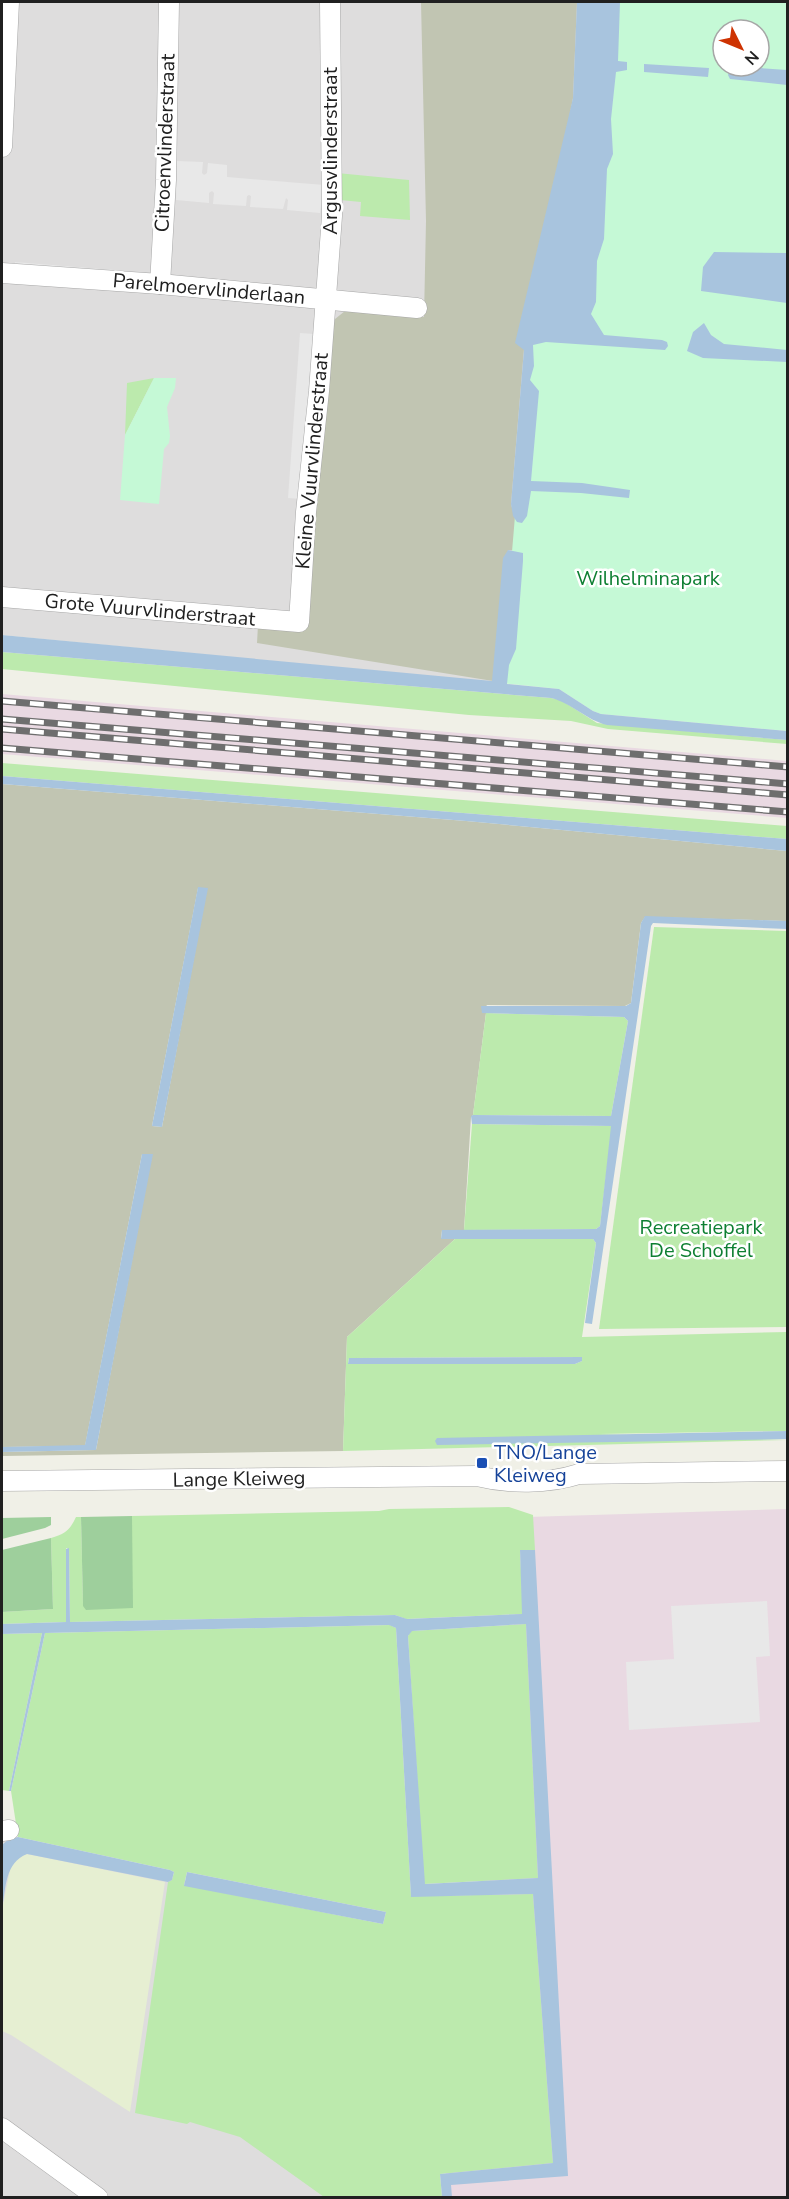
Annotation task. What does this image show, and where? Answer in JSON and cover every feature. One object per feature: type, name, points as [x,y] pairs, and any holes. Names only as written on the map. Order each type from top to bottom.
[{"type":"street","points":[[2,147],[9,2]]},
{"type":"street","name":"Citroenvlinderstraat","points":[[160,284],[166,180],[169,2]]},
{"type":"street","name":"Argusvlinderstraat","points":[[327,300],[332,216],[330,2]]},
{"type":"street","name":"Parelmoervlinderlaan","points":[[2,273],[160,284],[417,308]]},
{"type":"street","name":"Kleine Vuurvlinderstraat","points":[[299,622],[306,512],[327,300]]},
{"type":"street","name":"Grote Vuurvlinderstraat","points":[[2,597],[299,622]]},
{"type":"street","name":"Lange Kleiweg","points":[[2,1481],[477,1476],[496,1469],[536,1468],[567,1468],[579,1474],[788,1471]]},
{"type":"street","points":[[2,2128],[98,2198]]},
{"type":"shaded area","points":[[2,2],[597,2],[530,337],[501,683],[2,635]]},
{"type":"shaded area","points":[[421,2],[577,2],[573,98],[524,349],[511,504],[524,551],[508,550],[493,681],[257,643],[258,625],[302,627],[330,323],[345,311],[424,317],[426,221]]},
{"type":"shaded area","points":[[177,161],[203,162],[202,173],[204,175],[207,173],[208,163],[227,165],[227,177],[324,185],[320,213],[287,210],[288,200],[286,198],[283,209],[250,207],[251,196],[249,195],[246,206],[213,204],[214,193],[212,191],[209,193],[209,203],[176,200]]},
{"type":"shaded area","points":[[15,262],[138,272],[137,277],[14,267]]},
{"type":"shaded area","points":[[300,333],[314,334],[300,499],[288,498]]},
{"type":"shaded area","points":[[2,694],[787,761],[787,818],[2,754]]},
{"type":"shaded area","points":[[2,784],[466,821],[787,851],[787,921],[645,917],[641,923],[631,1003],[625,1006],[487,1005],[482,1013],[486,1013],[471,1117],[464,1230],[442,1230],[441,1238],[455,1239],[347,1337],[343,1451],[2,1456],[2,1452],[96,1450],[152,1154],[142,1154],[85,1446],[2,1447]],"holes":[[[198,888],[207,888],[162,1127],[152,1126]]]},
{"type":"shaded area","points":[[787,1509],[787,2197],[447,2197],[445,2179],[527,1517]]},
{"type":"shaded area","points":[[767,1601],[770,1656],[756,1657],[760,1722],[629,1730],[626,1662],[674,1659],[671,1606]]},
{"type":"shaded area","points":[[2,1840],[187,1881],[303,2129],[351,2197],[2,2198]]},
{"type":"shaded area","points":[[27,1854],[165,1882],[130,2112],[2,2031],[2,1910],[11,1865],[18,1857]]},
{"type":"green space","name":"Wilhelminapark","points":[[597,2],[787,2],[787,731],[601,714],[559,689],[501,683],[530,337]]},
{"type":"green space","points":[[337,173],[409,180],[410,220],[360,216],[361,202],[340,200]]},
{"type":"green space","points":[[154,378],[125,435],[127,383]]},
{"type":"green space","points":[[154,378],[176,378],[175,388],[167,407],[170,436],[169,443],[164,449],[159,504],[120,500],[125,435]]},
{"type":"green space","points":[[2,652],[551,698],[561,700],[597,723],[787,740],[787,744],[608,729],[571,721],[469,715],[2,669]]},
{"type":"green space","points":[[2,763],[787,826],[787,839],[2,776]]},
{"type":"green space","name":"Recreatiepark De Schoffel","points":[[654,927],[787,931],[787,1327],[599,1329]]},
{"type":"green space","points":[[486,1013],[624,1017],[628,1021],[611,1116],[473,1115]]},
{"type":"green space","points":[[472,1124],[612,1126],[600,1226],[596,1229],[464,1230]]},
{"type":"green space","points":[[455,1239],[593,1239],[596,1243],[582,1337],[787,1332],[787,1431],[599,1434],[787,1440],[343,1451],[347,1337]],"holes":[[[582,1357],[582,1361],[575,1364],[348,1363],[349,1358]]]},
{"type":"green space","points":[[509,1507],[533,1515],[535,1550],[520,1550],[523,1614],[406,1619],[395,1615],[70,1622],[69,1549],[66,1548],[66,1622],[2,1624],[2,1612],[53,1609],[51,1538],[66,1531],[76,1517],[81,1517],[83,1605],[87,1609],[132,1607],[132,1516]]},
{"type":"green space","points":[[132,1516],[133,1608],[86,1610],[83,1606],[81,1517]]},
{"type":"green space","points":[[51,1517],[51,1525],[45,1528],[2,1539],[2,1518]]},
{"type":"green space","points":[[51,1538],[53,1609],[2,1612],[2,1550]]},
{"type":"green space","points":[[526,1624],[538,1878],[424,1884],[408,1636],[411,1631]]},
{"type":"green space","points":[[390,1625],[396,1628],[411,1896],[533,1894],[553,2163],[440,2174],[442,2197],[324,2197],[240,2137],[190,2122],[187,2124],[135,2113],[168,1882],[172,1880],[174,1872],[18,1837],[11,1791],[45,1633]],"holes":[[[187,1872],[386,1912],[383,1924],[184,1885]]]},
{"type":"green space","points":[[42,1633],[9,1791],[2,1790],[2,1634]]},
{"type":"water","points":[[577,2],[620,2],[618,61],[627,62],[627,70],[616,72],[611,119],[613,154],[607,169],[604,239],[597,261],[596,302],[591,314],[604,335],[662,340],[667,342],[668,346],[665,350],[546,342],[533,345],[534,366],[530,380],[539,391],[531,481],[582,483],[630,490],[629,498],[531,491],[527,516],[522,523],[517,522],[513,516],[511,504],[524,350],[515,343],[573,98]]},
{"type":"water","points":[[644,64],[709,68],[708,77],[644,72]]},
{"type":"water","points":[[771,69],[787,70],[787,85],[730,79],[771,78]]},
{"type":"water","points":[[714,252],[787,253],[787,303],[701,291],[703,267]]},
{"type":"water","points":[[704,323],[711,335],[724,344],[787,350],[787,362],[703,358],[687,351],[693,332]]},
{"type":"water","points":[[508,550],[523,553],[523,561],[516,649],[509,665],[507,684],[559,689],[601,714],[787,731],[787,740],[607,725],[551,698],[2,652],[2,635],[492,681],[503,558]]},
{"type":"water","points":[[2,776],[787,839],[787,851],[466,821],[2,784]]},
{"type":"water","points":[[198,887],[208,888],[162,1127],[152,1126]]},
{"type":"water","points":[[645,916],[787,921],[787,929],[653,923],[651,926],[592,1324],[585,1323],[596,1243],[593,1239],[441,1239],[442,1230],[596,1229],[600,1226],[611,1126],[472,1124],[471,1116],[611,1116],[628,1021],[624,1017],[482,1013],[481,1006],[626,1006],[631,1003],[641,923]]},
{"type":"water","points":[[142,1154],[153,1154],[96,1450],[2,1452],[2,1447],[85,1445]]},
{"type":"water","points":[[582,1357],[582,1361],[575,1364],[348,1364],[349,1358]]},
{"type":"water","points":[[787,1431],[787,1439],[437,1445],[435,1441],[437,1438]]},
{"type":"water","points":[[69,1548],[70,1622],[395,1615],[407,1619],[522,1614],[520,1550],[535,1550],[568,2176],[451,2185],[452,2197],[442,2197],[440,2174],[553,2163],[533,1894],[411,1897],[396,1628],[389,1625],[45,1633],[11,1791],[9,1791],[42,1633],[2,1634],[2,1624],[66,1622],[66,1549]],"holes":[[[526,1624],[538,1878],[425,1884],[408,1636],[412,1631]]]},
{"type":"water","points":[[18,1837],[170,1870],[174,1872],[172,1880],[168,1882],[27,1854],[14,1863],[10,1870],[2,1909],[2,1845],[9,1839]]},
{"type":"water","points":[[187,1872],[386,1912],[383,1924],[184,1886]]},
{"type":"railway","points":[[2,701],[788,767]]},
{"type":"railway","points":[[2,719],[788,784]]},
{"type":"railway","points":[[2,729],[788,795]]},
{"type":"railway","points":[[2,748],[788,812]]},
{"type":"place","name":"TNO/Lange Kleiweg","points":[[482,1463]]}]
